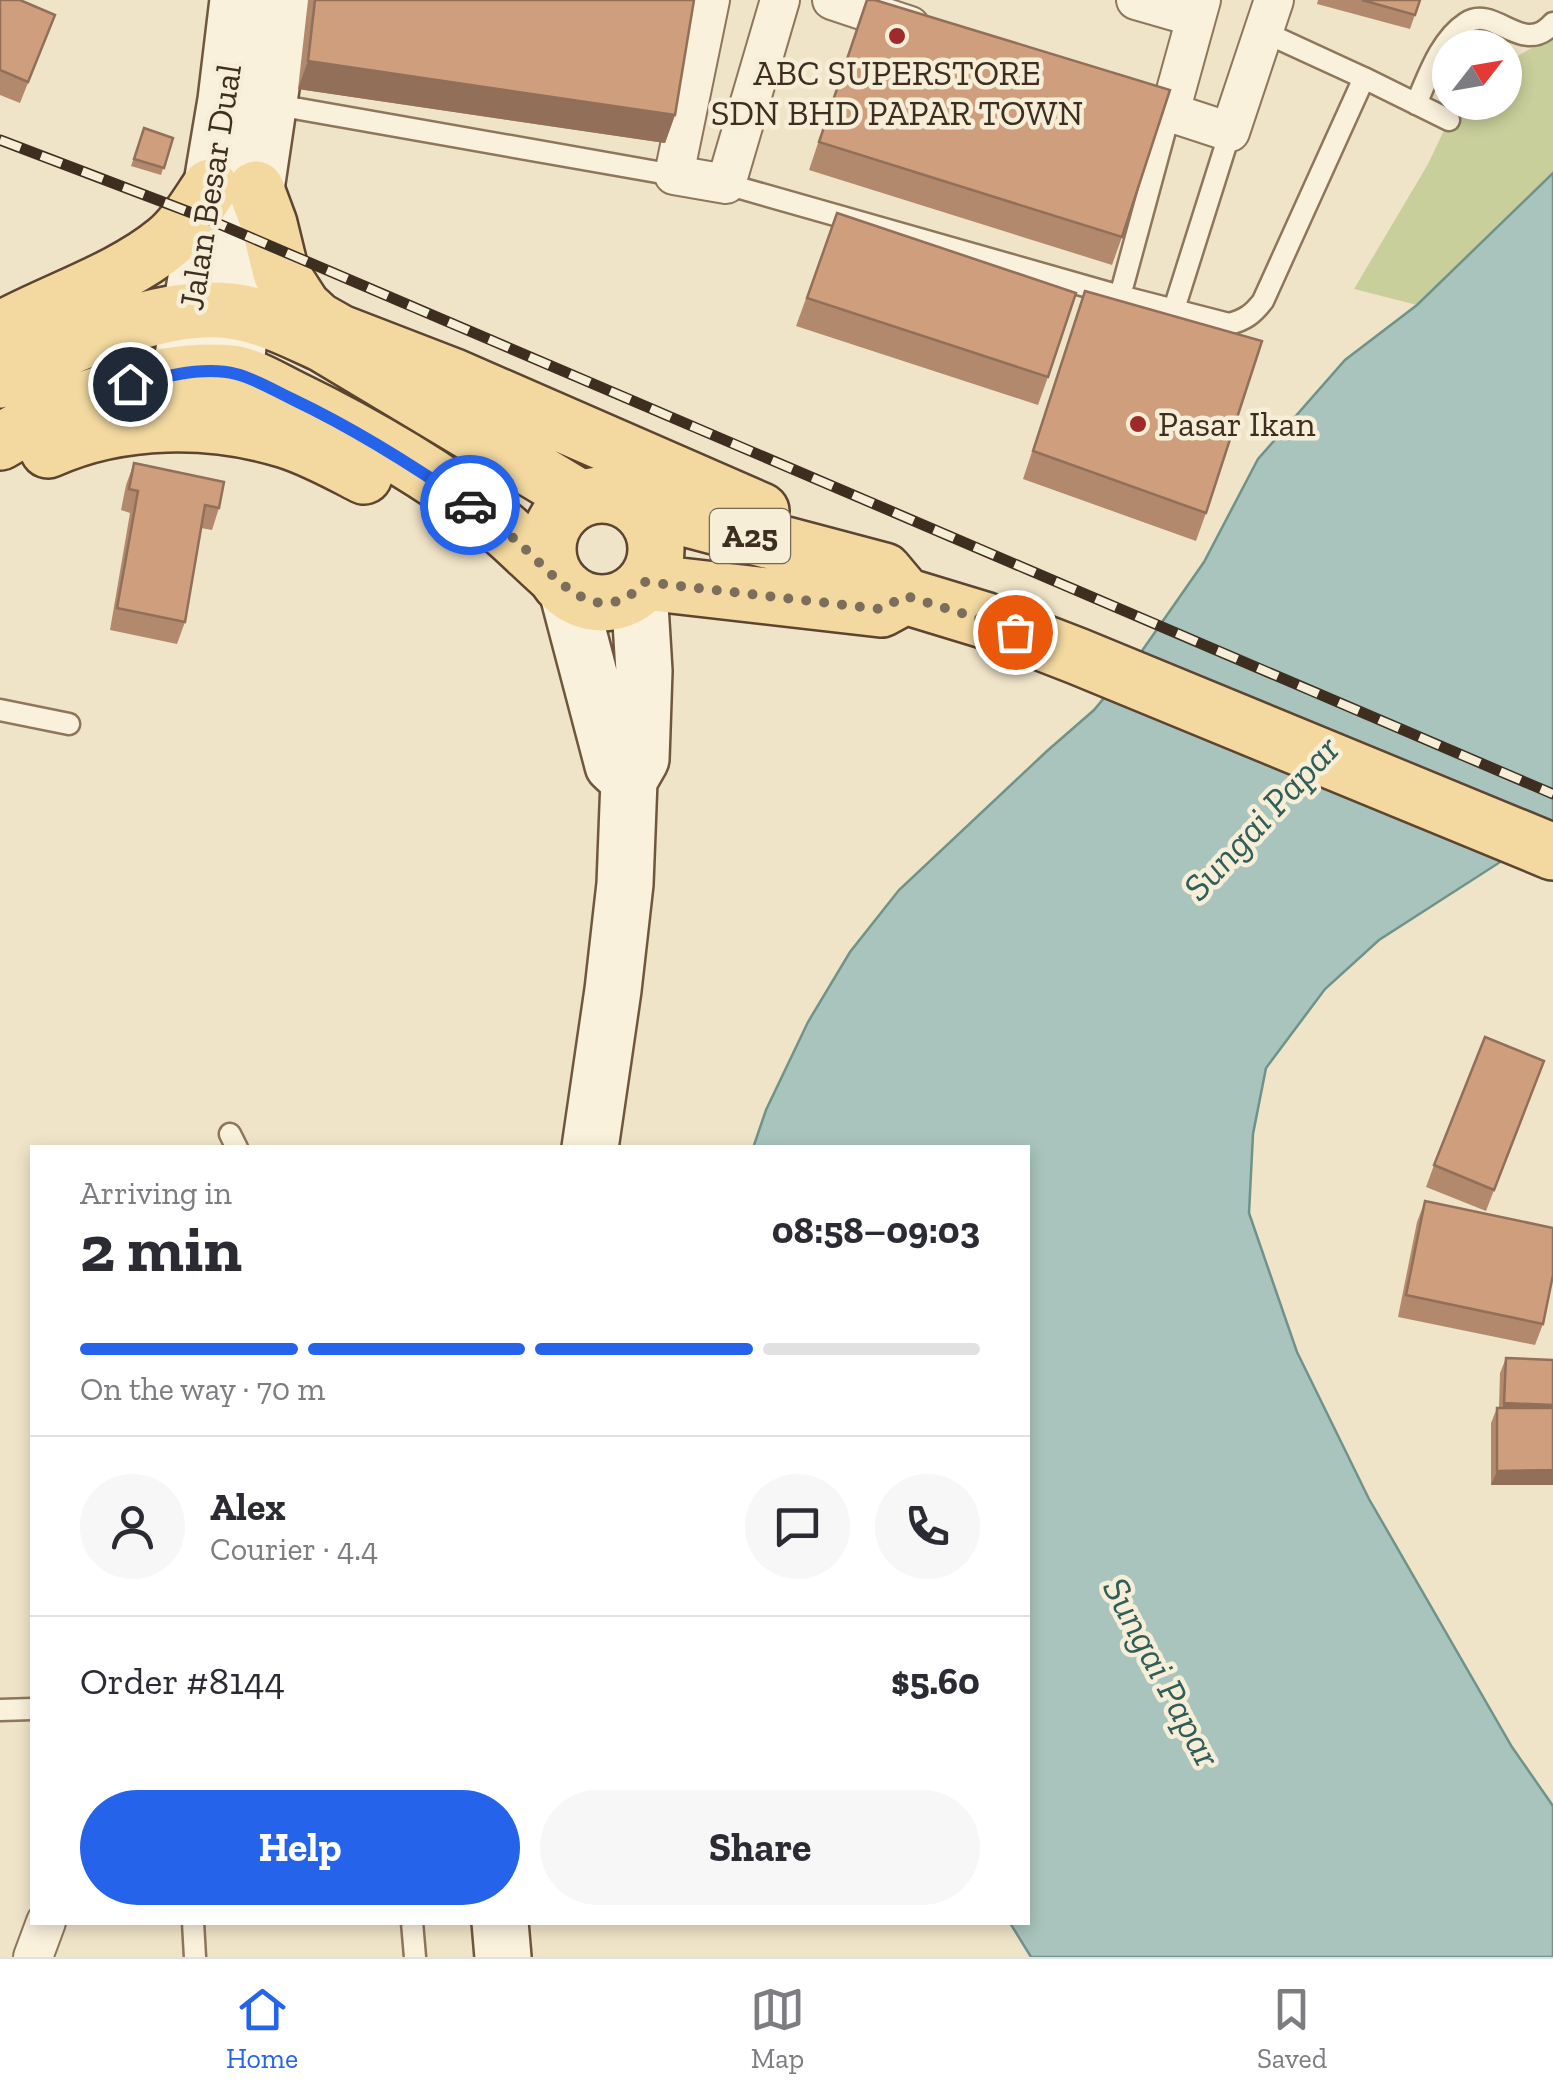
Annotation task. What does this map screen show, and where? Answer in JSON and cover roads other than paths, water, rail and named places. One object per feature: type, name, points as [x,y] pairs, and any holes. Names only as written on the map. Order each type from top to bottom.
[{"type":"main road","name":"Jalan Besar Dual","points":[[180,374],[216,312],[233,188],[226,100],[238,0]]},
{"type":"main road","name":"Jalan Besar Dual","points":[[233,188],[269,104],[284,0]]},
{"type":"main road","points":[[0,330],[130,267],[233,188],[268,224],[280,273],[302,307],[317,320],[839,545],[885,581]]},
{"type":"main road","name":"Jalan Besar Dual","points":[[216,312],[235,374]]},
{"type":"main road","points":[[0,380],[59,350],[122,326],[216,312],[284,326],[323,344],[580,498]]},
{"type":"main road","points":[[0,442],[74,404],[130,384],[180,374],[235,374],[315,410],[389,451],[493,521],[561,584],[584,600],[603,603],[622,599],[642,586],[653,567],[654,534],[635,505],[618,496],[580,498],[564,509],[548,541],[549,560],[561,584],[613,765],[629,780]]},
{"type":"main road","points":[[0,472],[60,445],[112,430],[165,424],[208,425],[286,440],[324,455],[404,501],[493,521]]},
{"type":"main road","name":"A25","points":[[635,505],[885,581],[1553,852]]},
{"type":"main road","name":"A25","points":[[642,586],[880,609],[885,581]]},
{"type":"main road","points":[[590,1145],[625,884],[629,780],[641,758],[642,586]]},
{"type":"main road","points":[[500,1925],[503,1957]]},
{"type":"street","points":[[710,0],[674,175],[726,184],[780,0]]},
{"type":"street","points":[[832,0],[944,38]]},
{"type":"street","points":[[1136,0],[1198,8],[1170,112]]},
{"type":"street","points":[[1076,81],[1230,132],[1269,16]]},
{"type":"street","points":[[32,1957],[45,1925]]},
{"type":"lane","points":[[1269,16],[1364,78],[1432,112]]},
{"type":"lane","points":[[1416,104],[1440,53],[1463,25],[1482,18],[1528,36],[1540,34],[1553,23]]},
{"type":"lane","points":[[726,184],[1229,324],[1243,321],[1263,301],[1364,78]]},
{"type":"lane","points":[[269,104],[674,175]]},
{"type":"lane","points":[[1120,296],[1170,112]]},
{"type":"lane","points":[[1174,310],[1230,132]]},
{"type":"lane","points":[[0,710],[68,724]]},
{"type":"lane","points":[[0,1710],[30,1709]]},
{"type":"lane","points":[[193,1925],[195,1957]]},
{"type":"lane","points":[[412,1925],[416,1957]]},
{"type":"water","name":"Sungai Papar","points":[[1553,173],[1553,828],[1379,940],[1325,989],[1266,1068],[1253,1134],[1249,1213],[1297,1352],[1369,1499],[1512,1747],[1553,1806],[1553,1957],[1031,1957],[1011,1925],[1030,1925],[1030,1145],[754,1145],[766,1110],[808,1022],[850,952],[899,890],[1094,710],[1137,658],[1204,562],[1258,459],[1345,360],[1417,305]]},
{"type":"railway","points":[[0,140],[205,218],[1553,794]]},
{"type":"place","name":"ABC SUPERSTORE SDN BHD PAPAR TOWN","points":[[897,36]]},
{"type":"place","name":"Pasar Ikan","points":[[1138,424]]}]
